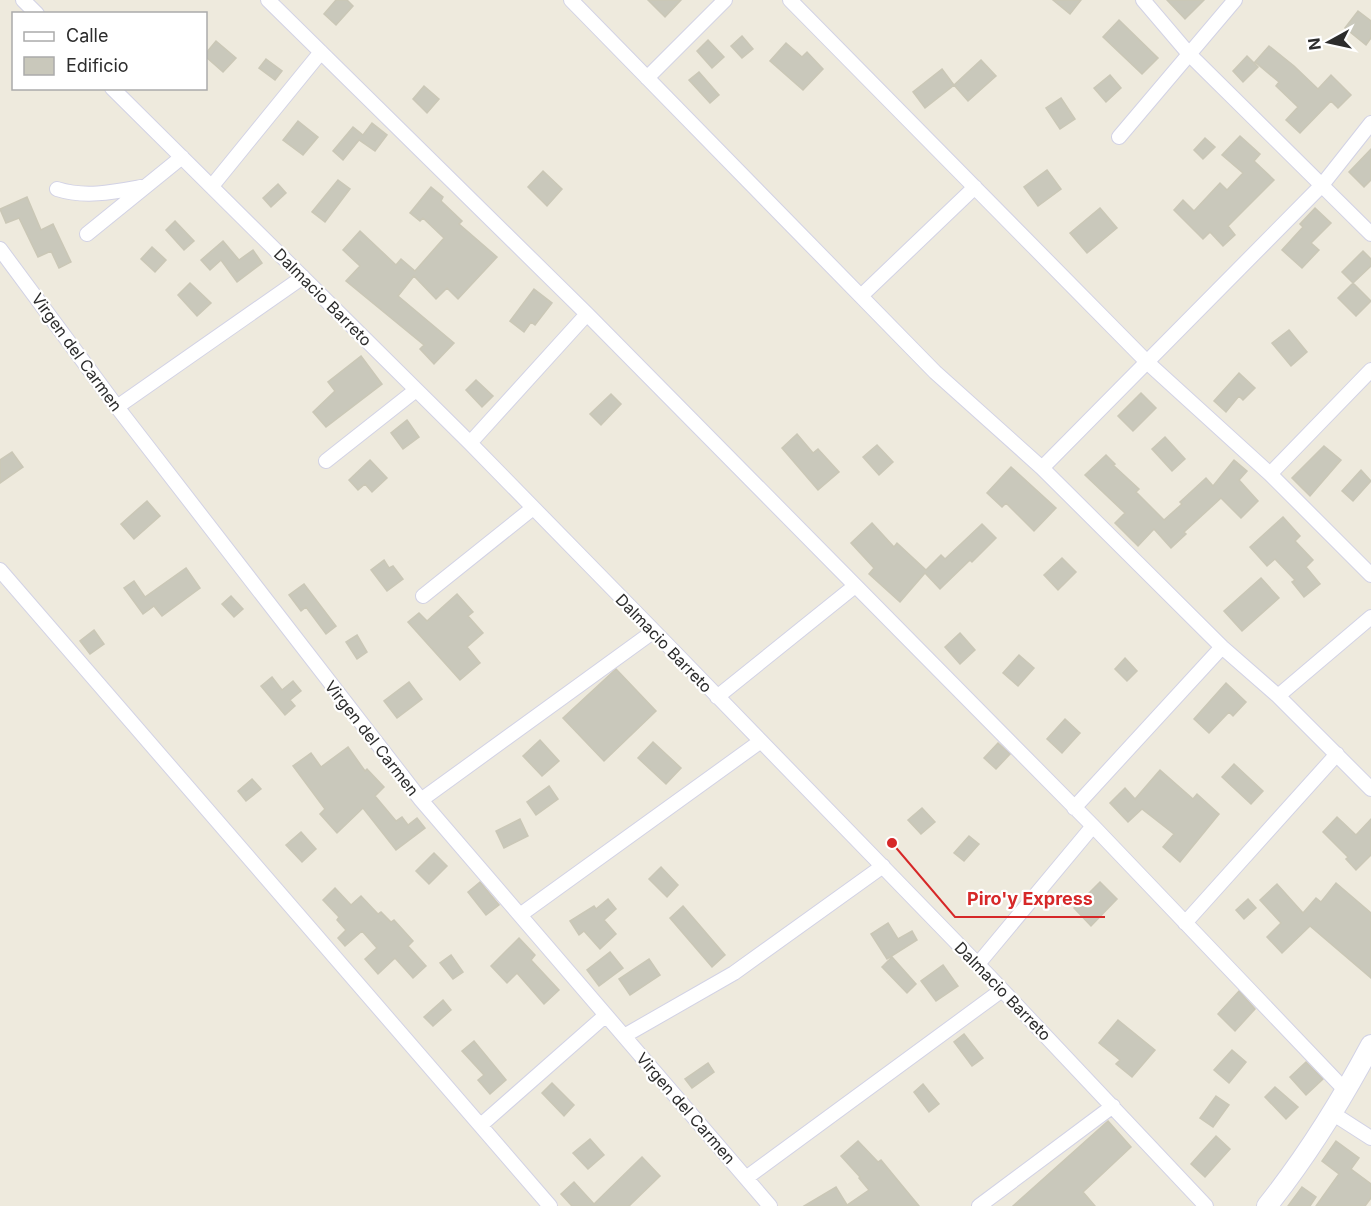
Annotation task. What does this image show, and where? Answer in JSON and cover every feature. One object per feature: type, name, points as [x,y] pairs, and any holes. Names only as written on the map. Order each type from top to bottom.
[{"type":"main road","points":[[1267,1206],[1293,1174],[1347,1091],[1371,1045]]},
{"type":"street","points":[[23,0],[35,12]]},
{"type":"street","points":[[268,0],[587,314],[1092,826],[1347,1091]]},
{"type":"street","points":[[571,0],[935,372],[1042,468],[1371,789]]},
{"type":"street","points":[[647,78],[725,0]]},
{"type":"street","points":[[790,0],[1148,363],[1269,474],[1371,575]]},
{"type":"street","points":[[1143,0],[1189,54],[1371,234]]},
{"type":"street","points":[[1119,137],[1235,0]]},
{"type":"street","points":[[212,186],[321,52]]},
{"type":"street","name":"Dalmacio Barreto","points":[[114,90],[470,443],[654,631],[978,964],[1206,1206]]},
{"type":"street","points":[[1042,468],[1322,185],[1371,123]]},
{"type":"street","points":[[87,234],[182,157]]},
{"type":"street","points":[[57,189],[74,194],[107,193],[143,187]]},
{"type":"street","points":[[861,296],[975,188]]},
{"type":"street","name":"Virgen del Carmen","points":[[0,249],[117,407],[421,800],[770,1206]]},
{"type":"street","points":[[117,407],[303,278]]},
{"type":"street","points":[[470,443],[587,314]]},
{"type":"street","points":[[1269,474],[1371,370]]},
{"type":"street","points":[[326,460],[416,390]]},
{"type":"street","points":[[423,596],[533,508]]},
{"type":"street","points":[[0,570],[550,1206]]},
{"type":"street","points":[[717,697],[855,586]]},
{"type":"street","points":[[1278,696],[1371,617]]},
{"type":"street","points":[[421,800],[654,631]]},
{"type":"street","points":[[1074,808],[1222,646]]},
{"type":"street","points":[[520,915],[761,741]]},
{"type":"street","points":[[1185,923],[1336,754]]},
{"type":"street","points":[[978,964],[1092,826]]},
{"type":"street","points":[[624,1036],[734,973],[883,866]]},
{"type":"street","points":[[746,1178],[1002,990]]},
{"type":"street","points":[[481,1125],[606,1015]]},
{"type":"street","points":[[979,1206],[1113,1106]]},
{"type":"street","points":[[1332,1113],[1371,1138]]},
{"type":"building","points":[[336,0],[347,0],[353,6],[336,25],[324,14]]},
{"type":"building","points":[[648,0],[681,0],[665,17]]},
{"type":"building","points":[[1053,0],[1081,0],[1070,14]]},
{"type":"building","points":[[1167,0],[1204,0],[1185,19]]},
{"type":"building","points":[[1358,11],[1371,21],[1371,38],[1366,45],[1345,28]]},
{"type":"building","points":[[1119,20],[1158,58],[1142,74],[1103,37]]},
{"type":"building","points":[[742,36],[753,49],[742,58],[731,46]]},
{"type":"building","points":[[708,40],[724,57],[712,68],[697,51]]},
{"type":"building","points":[[216,41],[236,58],[223,72],[207,58],[207,52]]},
{"type":"building","points":[[786,43],[802,57],[807,52],[823,69],[803,90],[770,61]]},
{"type":"building","points":[[1269,46],[1318,89],[1331,75],[1351,95],[1338,108],[1331,101],[1300,133],[1286,120],[1298,107],[1276,86],[1279,82],[1255,62]]},
{"type":"building","points":[[1247,56],[1258,67],[1243,82],[1233,71]]},
{"type":"building","points":[[266,59],[282,71],[275,80],[259,68]]},
{"type":"building","points":[[981,60],[996,76],[968,101],[954,85]]},
{"type":"building","points":[[942,69],[954,85],[925,108],[913,92]]},
{"type":"building","points":[[699,72],[719,95],[710,103],[689,80]]},
{"type":"building","points":[[1110,75],[1121,88],[1106,102],[1094,88]]},
{"type":"building","points":[[424,86],[439,99],[427,113],[413,99]]},
{"type":"building","points":[[1061,98],[1075,119],[1060,129],[1046,108]]},
{"type":"building","points":[[298,121],[318,137],[303,155],[283,140]]},
{"type":"building","points":[[372,123],[387,135],[375,151],[359,140],[343,160],[333,151],[353,127],[363,135]]},
{"type":"building","points":[[1240,136],[1260,154],[1254,161],[1274,180],[1228,226],[1235,235],[1223,246],[1210,232],[1203,239],[1174,210],[1183,200],[1194,211],[1220,183],[1227,190],[1243,173],[1222,155]]},
{"type":"building","points":[[1205,138],[1215,147],[1203,159],[1194,150]]},
{"type":"building","points":[[1371,149],[1371,180],[1364,187],[1349,172]]},
{"type":"building","points":[[1047,170],[1061,189],[1038,206],[1024,187]]},
{"type":"building","points":[[543,171],[562,189],[547,206],[528,187]]},
{"type":"building","points":[[338,180],[350,189],[325,222],[312,212]]},
{"type":"building","points":[[278,184],[286,193],[271,207],[263,198]]},
{"type":"building","points":[[431,187],[443,197],[441,201],[462,221],[459,224],[497,257],[458,299],[447,288],[436,299],[414,276],[398,296],[454,343],[434,364],[420,349],[424,345],[346,281],[360,266],[343,250],[360,231],[396,265],[401,259],[415,271],[444,238],[423,218],[420,221],[410,213]]},
{"type":"building","points":[[27,197],[41,230],[53,224],[71,262],[59,268],[51,251],[38,257],[19,218],[6,223],[0,209]]},
{"type":"building","points":[[1100,208],[1117,228],[1087,253],[1070,233]]},
{"type":"building","points":[[1315,208],[1331,223],[1311,243],[1319,250],[1302,268],[1282,250],[1303,227],[1300,224]]},
{"type":"building","points":[[175,221],[194,241],[184,250],[166,230]]},
{"type":"building","points":[[223,241],[239,260],[253,250],[262,263],[237,282],[221,260],[210,270],[201,260]]},
{"type":"building","points":[[152,247],[166,260],[155,272],[141,259]]},
{"type":"building","points":[[1363,251],[1371,259],[1371,266],[1353,283],[1342,272]]},
{"type":"building","points":[[190,283],[211,303],[197,316],[178,295]]},
{"type":"building","points":[[1353,283],[1371,301],[1356,316],[1338,298]]},
{"type":"building","points":[[534,289],[552,303],[535,325],[531,322],[524,332],[510,321]]},
{"type":"building","points":[[1289,330],[1307,352],[1291,366],[1272,343]]},
{"type":"building","points":[[361,356],[382,384],[326,427],[313,412],[335,391],[328,382]]},
{"type":"building","points":[[1239,373],[1255,388],[1243,400],[1239,396],[1226,412],[1214,401]]},
{"type":"building","points":[[476,380],[493,396],[482,407],[466,390]]},
{"type":"building","points":[[1141,393],[1156,408],[1133,431],[1118,416]]},
{"type":"building","points":[[611,394],[621,404],[601,425],[590,414]]},
{"type":"building","points":[[407,420],[419,437],[403,449],[391,433]]},
{"type":"building","points":[[797,434],[813,453],[818,449],[839,472],[818,490],[782,448]]},
{"type":"building","points":[[1165,437],[1185,459],[1172,471],[1152,449]]},
{"type":"building","points":[[877,445],[893,462],[879,475],[863,457]]},
{"type":"building","points":[[1324,446],[1341,460],[1310,496],[1292,478]]},
{"type":"building","points":[[12,452],[23,467],[0,483],[0,460]]},
{"type":"building","points":[[1106,455],[1115,464],[1113,465],[1139,489],[1136,492],[1164,520],[1206,478],[1213,486],[1234,460],[1247,471],[1239,480],[1258,501],[1241,518],[1221,498],[1184,532],[1186,534],[1171,548],[1154,529],[1138,546],[1115,523],[1125,513],[1085,475]]},
{"type":"building","points":[[370,460],[387,478],[372,492],[365,484],[358,490],[349,480]]},
{"type":"building","points":[[1011,467],[1056,508],[1034,531],[1006,503],[1002,507],[987,493]]},
{"type":"building","points":[[1361,470],[1371,481],[1353,501],[1342,491]]},
{"type":"building","points":[[147,501],[160,516],[134,539],[121,524]]},
{"type":"building","points":[[1283,517],[1300,536],[1295,541],[1313,560],[1306,567],[1320,584],[1304,597],[1292,582],[1295,580],[1275,559],[1267,566],[1250,547]]},
{"type":"building","points":[[872,523],[894,547],[897,543],[926,570],[941,555],[945,559],[982,524],[996,538],[940,589],[925,573],[900,602],[869,574],[874,568],[851,543]]},
{"type":"building","points":[[1062,558],[1076,572],[1058,590],[1044,575]]},
{"type":"building","points":[[384,560],[389,568],[393,566],[403,579],[387,591],[371,570]]},
{"type":"building","points":[[186,568],[200,588],[162,616],[154,606],[143,614],[124,588],[134,581],[145,597]]},
{"type":"building","points":[[1261,578],[1279,598],[1242,631],[1224,611]]},
{"type":"building","points":[[304,584],[336,626],[326,634],[306,607],[301,611],[289,595]]},
{"type":"building","points":[[457,594],[473,612],[468,616],[483,633],[467,647],[480,663],[460,680],[408,622],[419,613],[427,621]]},
{"type":"building","points":[[231,596],[243,609],[234,617],[222,604]]},
{"type":"building","points":[[94,630],[104,644],[90,654],[80,641]]},
{"type":"building","points":[[960,633],[975,650],[960,664],[945,647]]},
{"type":"building","points":[[357,635],[367,652],[357,659],[346,642]]},
{"type":"building","points":[[1019,655],[1034,668],[1018,686],[1003,673]]},
{"type":"building","points":[[1125,658],[1137,671],[1127,681],[1115,669]]},
{"type":"building","points":[[616,669],[656,711],[604,761],[563,718]]},
{"type":"building","points":[[272,677],[282,690],[293,681],[301,691],[290,700],[295,706],[285,715],[261,686]]},
{"type":"building","points":[[409,682],[422,699],[397,718],[384,701]]},
{"type":"building","points":[[1226,683],[1246,702],[1233,716],[1229,712],[1209,733],[1194,719]]},
{"type":"building","points":[[1065,719],[1080,733],[1062,753],[1047,739]]},
{"type":"building","points":[[540,740],[559,761],[542,776],[523,756]]},
{"type":"building","points":[[653,742],[681,768],[666,784],[638,758]]},
{"type":"building","points":[[998,743],[1010,754],[996,769],[984,758]]},
{"type":"building","points":[[348,747],[365,771],[367,769],[384,787],[375,796],[396,821],[402,817],[408,825],[417,818],[425,828],[396,850],[363,808],[337,833],[320,814],[325,809],[293,766],[311,753],[321,767]]},
{"type":"building","points":[[1234,764],[1263,791],[1251,804],[1222,777]]},
{"type":"building","points":[[1160,770],[1193,799],[1197,794],[1219,814],[1180,862],[1163,847],[1174,834],[1142,809],[1128,822],[1110,803],[1125,788],[1135,799]]},
{"type":"building","points":[[252,779],[261,789],[246,801],[238,791]]},
{"type":"building","points":[[549,786],[558,799],[536,815],[527,802]]},
{"type":"building","points":[[922,808],[935,822],[921,834],[908,820]]},
{"type":"building","points":[[1337,817],[1356,835],[1371,819],[1371,855],[1356,870],[1346,859],[1348,857],[1323,832]]},
{"type":"building","points":[[520,819],[528,836],[504,848],[496,831]]},
{"type":"building","points":[[301,832],[316,849],[302,862],[286,845]]},
{"type":"building","points":[[969,836],[979,844],[964,861],[954,853]]},
{"type":"building","points":[[434,853],[447,866],[429,884],[416,871]]},
{"type":"building","points":[[661,867],[678,885],[667,897],[649,879]]},
{"type":"building","points":[[480,882],[499,905],[486,915],[468,892]]},
{"type":"building","points":[[1100,882],[1117,899],[1091,926],[1074,908]]},
{"type":"building","points":[[1336,883],[1371,913],[1371,978],[1310,926],[1282,953],[1267,937],[1281,923],[1260,900],[1277,884],[1303,913],[1316,898],[1321,902]]},
{"type":"building","points":[[335,888],[351,905],[361,896],[378,914],[381,912],[391,922],[394,920],[413,941],[408,946],[426,966],[413,978],[395,958],[378,974],[365,959],[377,948],[362,931],[345,946],[338,938],[346,930],[337,920],[339,917],[323,900]]},
{"type":"building","points":[[608,899],[616,909],[604,920],[616,934],[600,949],[584,931],[579,935],[570,921],[594,906],[596,909]]},
{"type":"building","points":[[1248,899],[1256,908],[1244,919],[1236,910]]},
{"type":"building","points":[[683,906],[725,955],[712,967],[670,918]]},
{"type":"building","points":[[888,923],[898,939],[912,931],[917,940],[887,959],[871,934]]},
{"type":"building","points":[[519,938],[535,955],[531,960],[559,990],[544,1004],[517,973],[507,983],[491,966]]},
{"type":"building","points":[[610,952],[623,968],[599,986],[587,970]]},
{"type":"building","points":[[451,955],[463,972],[453,979],[440,963]]},
{"type":"building","points":[[892,957],[916,984],[907,993],[882,967]]},
{"type":"building","points":[[649,959],[660,975],[630,995],[619,979]]},
{"type":"building","points":[[943,965],[958,986],[936,1001],[921,981]]},
{"type":"building","points":[[1239,991],[1255,1009],[1235,1031],[1218,1014]]},
{"type":"building","points":[[443,1000],[451,1010],[433,1026],[424,1017]]},
{"type":"building","points":[[1118,1020],[1155,1050],[1132,1077],[1116,1064],[1120,1060],[1099,1043]]},
{"type":"building","points":[[964,1034],[983,1058],[972,1066],[954,1042]]},
{"type":"building","points":[[474,1041],[506,1080],[490,1094],[478,1080],[484,1075],[462,1051]]},
{"type":"building","points":[[1232,1050],[1246,1062],[1229,1083],[1214,1070]]},
{"type":"building","points":[[1306,1062],[1323,1079],[1306,1095],[1290,1077]]},
{"type":"building","points":[[708,1063],[714,1072],[692,1088],[685,1079]]},
{"type":"building","points":[[552,1083],[574,1105],[564,1116],[542,1093]]},
{"type":"building","points":[[923,1084],[939,1104],[929,1112],[914,1092]]},
{"type":"building","points":[[1275,1087],[1298,1107],[1286,1119],[1265,1097]]},
{"type":"building","points":[[1216,1096],[1229,1105],[1213,1127],[1200,1118]]},
{"type":"building","points":[[1108,1121],[1131,1147],[1083,1192],[1095,1206],[1013,1206]]},
{"type":"building","points":[[1216,1136],[1230,1149],[1205,1177],[1191,1164]]},
{"type":"building","points":[[590,1139],[604,1155],[588,1169],[573,1153]]},
{"type":"building","points":[[858,1141],[878,1162],[881,1160],[919,1206],[804,1206],[836,1187],[847,1205],[869,1190],[841,1156]]},
{"type":"building","points":[[1336,1141],[1359,1158],[1351,1169],[1371,1184],[1371,1198],[1365,1206],[1316,1206],[1339,1174],[1322,1161]]},
{"type":"building","points":[[642,1157],[660,1176],[629,1206],[572,1206],[561,1194],[574,1182],[594,1204]]},
{"type":"building","points":[[1302,1187],[1316,1197],[1310,1206],[1288,1206]]},
{"type":"place","name":"Piro'y Express","points":[[892,843]]}]
